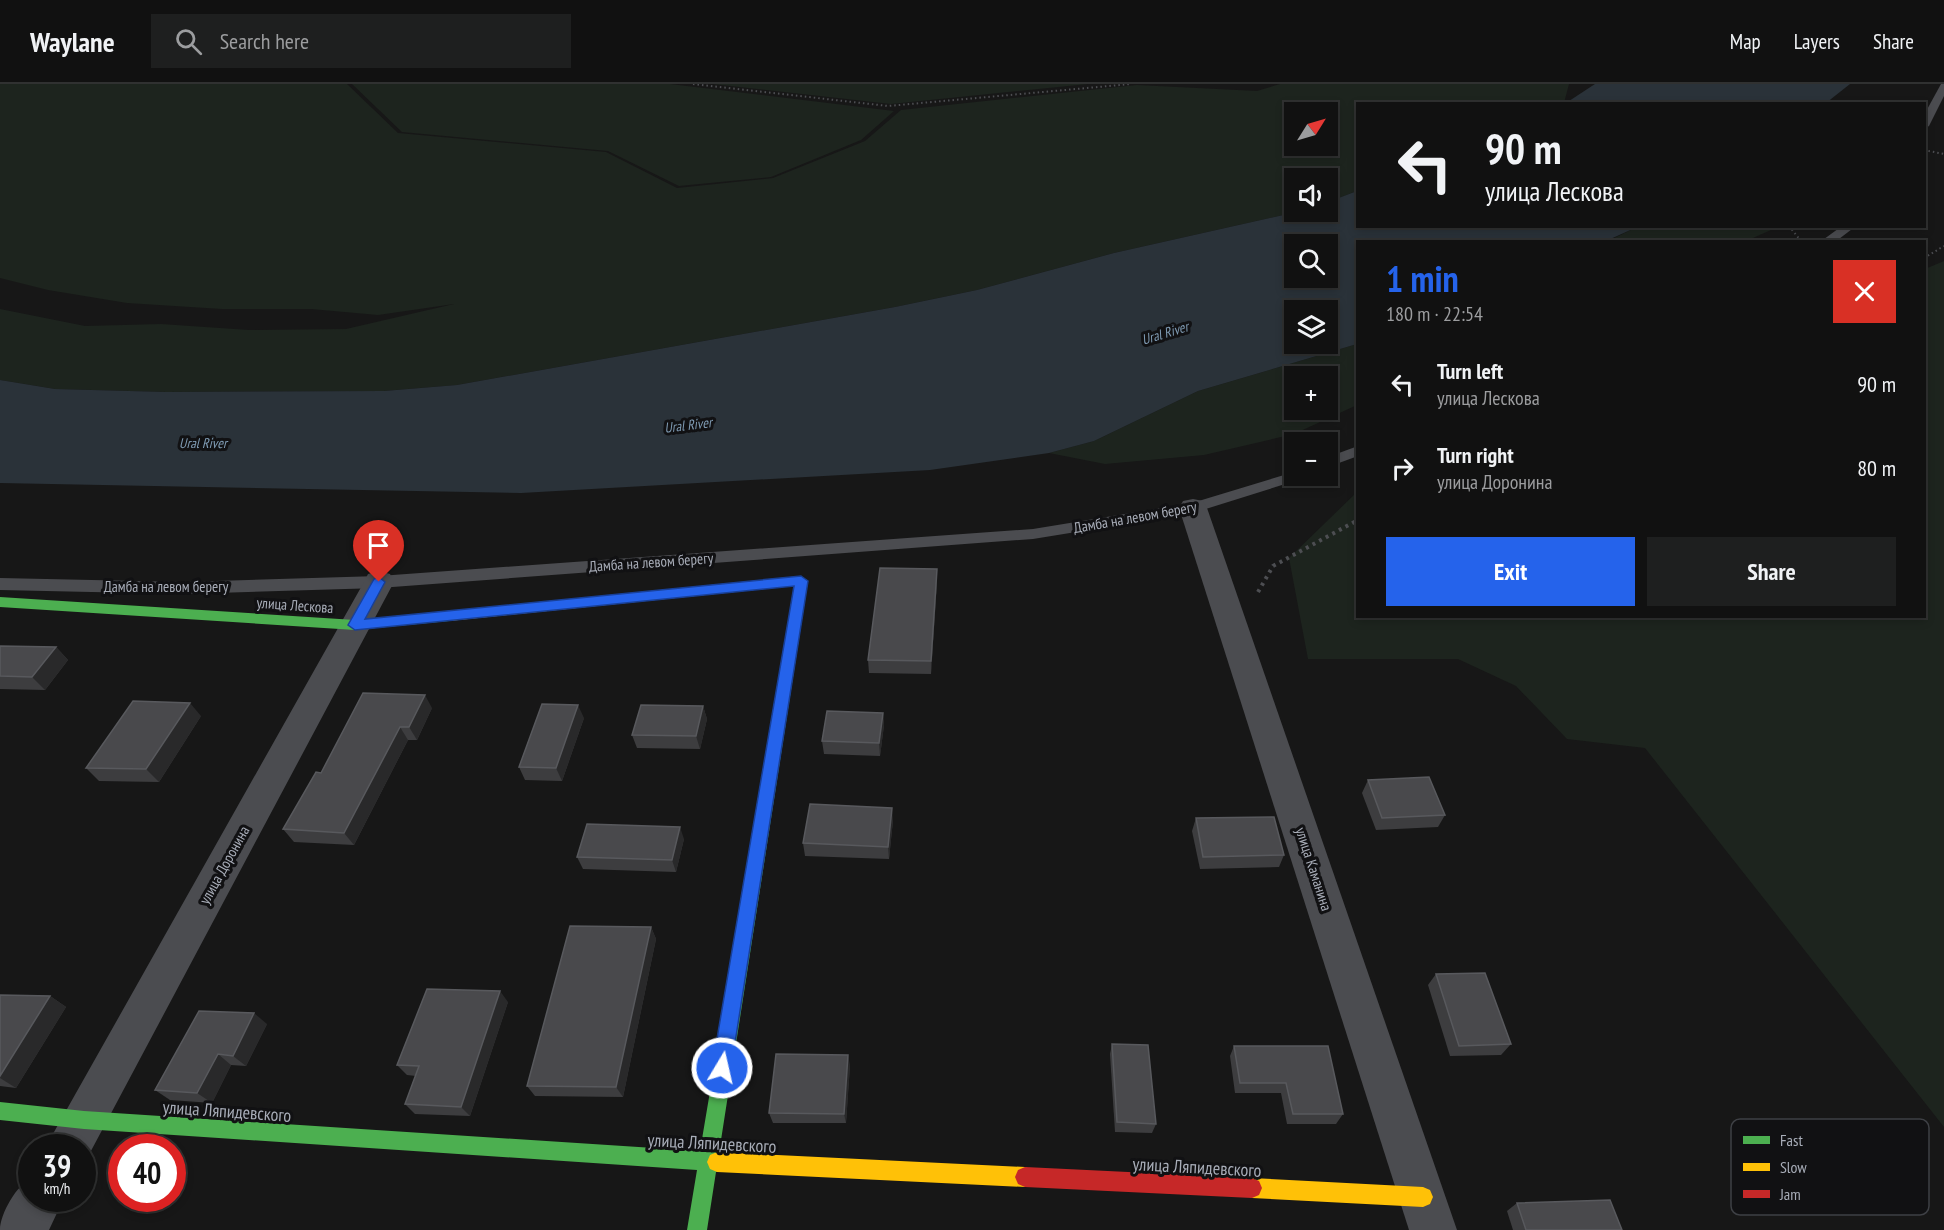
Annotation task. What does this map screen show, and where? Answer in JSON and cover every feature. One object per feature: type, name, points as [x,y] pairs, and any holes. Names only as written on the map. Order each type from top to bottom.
[{"type":"street","name":"улица Каманина","points":[[1193,508],[1428,1213]]},
{"type":"street","name":"улица Лескова","points":[[0,603],[355,625],[801,581],[706,1161]]},
{"type":"street","name":"улица Доронина","points":[[76,1134],[379,582]]},
{"type":"street","name":"улица Ляпидевского","points":[[0,1112],[76,1134]]},
{"type":"street","name":"улица Ляпидевского","points":[[96,1135],[706,1161],[1428,1213]]},
{"type":"street","points":[[698,1230],[706,1161]]},
{"type":"street","points":[[22,1230],[32,1212]]},
{"type":"lane","points":[[1926,122],[1944,86]]},
{"type":"lane","points":[[1829,240],[1848,228]]},
{"type":"lane","points":[[1338,458],[1356,451]]},
{"type":"lane","name":"Дамба на левом берегу","points":[[0,584],[184,588],[379,582],[1033,534],[1193,508],[1284,481]]},
{"type":"path","points":[[693,84],[888,106],[1131,84]]},
{"type":"path","points":[[1926,150],[1944,154]]},
{"type":"path","points":[[1926,257],[1944,246]]},
{"type":"path","points":[[1235,632],[1273,566],[1356,521]]},
{"type":"shaded area","points":[[0,84],[347,84],[398,133],[606,152],[677,188],[773,178],[865,141],[901,110],[1137,85],[1257,91],[1280,84],[1569,84],[1564,102],[1356,102],[1356,191],[1338,198],[1338,168],[1284,168],[1284,215],[1114,253],[977,290],[895,307],[457,385],[384,391],[166,392],[55,389],[0,380],[0,309],[85,326],[161,324],[249,330],[346,329],[454,304],[378,315],[311,309],[222,309],[127,303],[48,290],[0,278]]},
{"type":"shaded area","points":[[352,84],[670,84],[894,111],[861,140],[771,177],[679,186],[608,151],[402,132]]},
{"type":"shaded area","points":[[713,84],[1088,84],[891,104]]},
{"type":"shaded area","points":[[1635,228],[1772,228],[1748,240],[1610,240]]},
{"type":"shaded area","points":[[1944,261],[1944,1127],[1645,748],[1567,739],[1516,686],[1458,659],[1308,659],[1289,558],[1356,493],[1356,618],[1926,618],[1926,269]]},
{"type":"shaded area","points":[[1356,344],[1356,405],[1338,414],[1338,366],[1284,366],[1284,420],[1324,420],[1298,432],[1284,432],[1284,436],[1204,455],[1105,464],[1049,453],[1094,441],[1198,391],[1323,354],[1338,354],[1338,350]]},
{"type":"water","points":[[1595,84],[1850,84],[1827,102],[1568,102]]},
{"type":"water","name":"Ural River","points":[[1356,191],[1356,228],[1635,228],[1608,240],[1356,240],[1356,344],[1338,350],[1338,300],[1284,300],[1284,354],[1323,354],[1198,391],[1094,441],[1049,453],[930,470],[521,493],[0,483],[0,380],[55,389],[166,392],[384,391],[457,385],[895,307],[977,290],[1114,253],[1284,215],[1284,222],[1338,222],[1338,198]]},
{"type":"building","points":[[880,568],[937,569],[931,661],[868,660]]},
{"type":"building","points":[[0,646],[56,647],[32,677],[0,676]]},
{"type":"building","points":[[363,693],[425,695],[409,727],[400,727],[344,833],[283,829],[316,772],[321,773]]},
{"type":"building","points":[[133,701],[190,703],[146,769],[86,768]]},
{"type":"building","points":[[542,704],[578,705],[556,768],[519,767]]},
{"type":"building","points":[[641,705],[703,706],[696,736],[632,735]]},
{"type":"building","points":[[827,711],[883,713],[879,743],[822,741]]},
{"type":"building","points":[[1429,777],[1445,815],[1382,818],[1368,780]]},
{"type":"building","points":[[810,804],[892,808],[888,847],[803,843]]},
{"type":"building","points":[[1274,817],[1284,855],[1203,857],[1196,818]]},
{"type":"building","points":[[587,824],[680,827],[672,860],[577,857]]},
{"type":"building","points":[[570,926],[651,927],[616,1087],[527,1086]]},
{"type":"building","points":[[1485,973],[1511,1044],[1459,1046],[1436,974]]},
{"type":"building","points":[[427,989],[500,991],[461,1107],[405,1104],[419,1066],[397,1065]]},
{"type":"building","points":[[0,995],[50,996],[0,1076]]},
{"type":"building","points":[[199,1011],[254,1013],[233,1056],[218,1054],[197,1093],[155,1090]]},
{"type":"building","points":[[1112,1044],[1148,1045],[1156,1124],[1117,1122]]},
{"type":"building","points":[[1234,1046],[1328,1046],[1343,1114],[1293,1114],[1286,1083],[1240,1083]]},
{"type":"building","points":[[776,1054],[848,1055],[844,1114],[769,1113]]},
{"type":"building","points":[[1610,1200],[1622,1230],[1526,1230],[1517,1203]]},
{"type":"traffic: fast","points":[[697,1230],[802,581],[773,584]]},
{"type":"traffic: fast","points":[[0,602],[355,625],[449,616]]},
{"type":"traffic: fast","points":[[0,1111],[84,1120],[717,1162]]},
{"type":"traffic: slow","points":[[449,616],[773,584]]},
{"type":"traffic: slow","points":[[717,1162],[1025,1177]]},
{"type":"traffic: slow","points":[[1252,1188],[1423,1197]]},
{"type":"traffic: jam","points":[[1025,1177],[1252,1188]]},
{"type":"route","points":[[379,582],[355,625],[801,581],[722,1068]]}]
